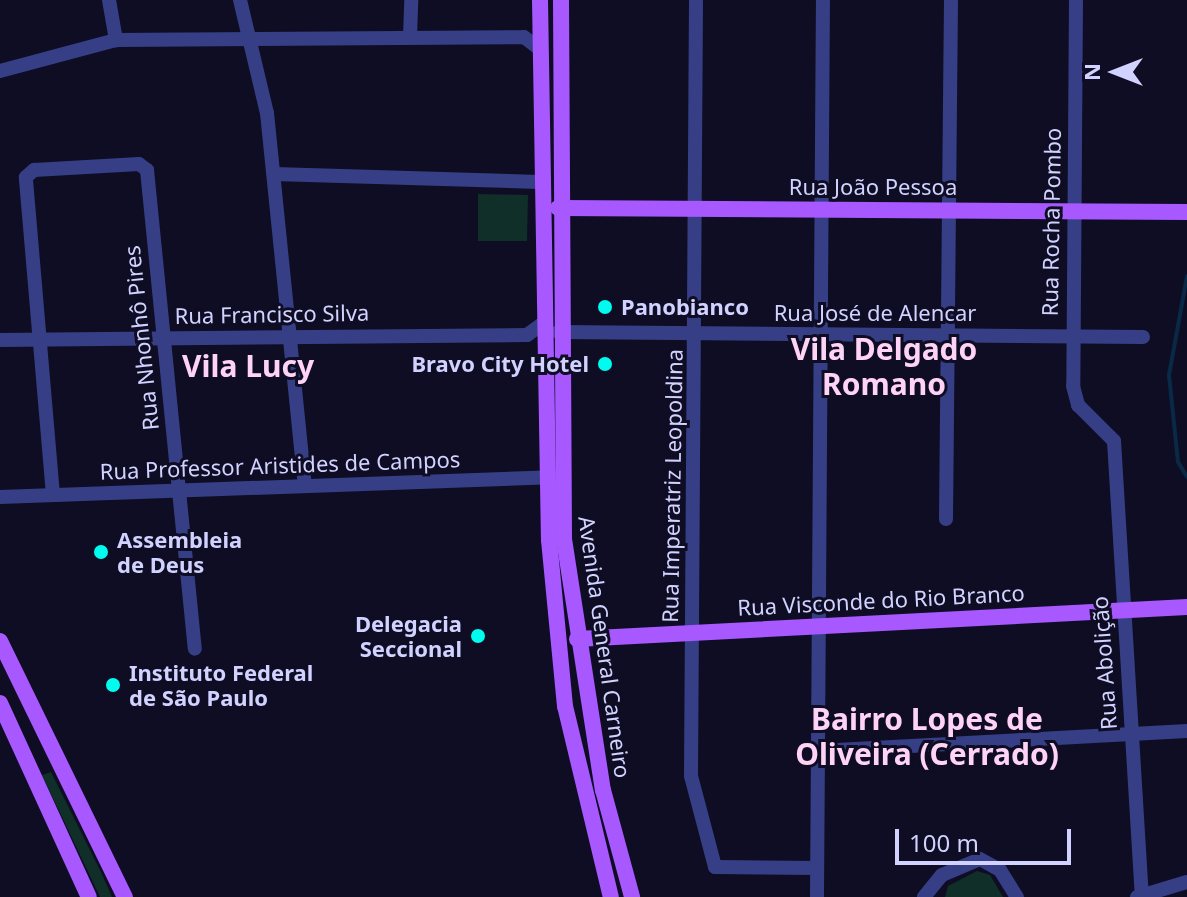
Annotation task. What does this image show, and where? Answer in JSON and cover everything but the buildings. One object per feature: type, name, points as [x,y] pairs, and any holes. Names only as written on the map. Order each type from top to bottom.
[{"type":"main road","name":"Avenida General Carneiro","points":[[540,0],[541,325],[553,477],[565,706],[611,897]]},
{"type":"main road","name":"Avenida General Carneiro","points":[[561,0],[558,332],[553,477],[603,790],[632,897]]},
{"type":"main road","name":"Rua João Pessoa","points":[[558,208],[1187,212]]},
{"type":"main road","points":[[541,224],[558,208]]},
{"type":"main road","name":"Rua Visconde do Rio Branco","points":[[577,639],[1187,607]]},
{"type":"main road","points":[[0,641],[125,897]]},
{"type":"main road","points":[[0,703],[89,897]]},
{"type":"street","points":[[109,0],[116,40]]},
{"type":"street","points":[[240,0],[250,38],[274,174],[305,485]]},
{"type":"street","points":[[410,37],[411,0]]},
{"type":"street","name":"Rua Imperatriz Leopoldina","points":[[696,0],[691,776],[715,867],[816,868]]},
{"type":"street","points":[[817,897],[823,0]]},
{"type":"street","points":[[946,519],[951,0]]},
{"type":"street","name":"Rua Rocha Pombo","points":[[1076,0],[1072,337],[1078,405],[1106,430]]},
{"type":"street","points":[[0,71],[116,40],[524,37],[540,49]]},
{"type":"street","name":"Rua Nhonhô Pires","points":[[38,338],[29,172],[144,166],[161,337],[181,491],[195,649]]},
{"type":"street","points":[[274,174],[540,182]]},
{"type":"street","name":"Rua Francisco Silva","points":[[0,340],[527,335],[541,325]]},
{"type":"street","name":"Rua José de Alencar","points":[[558,332],[1143,337]]},
{"type":"street","points":[[38,338],[53,495]]},
{"type":"street","name":"Rua Abolição","points":[[1106,430],[1115,451],[1140,897]]},
{"type":"street","name":"Rua Professor Aristides de Campos","points":[[0,497],[553,477]]},
{"type":"street","points":[[818,751],[1187,731]]},
{"type":"street","points":[[924,897],[942,875],[972,860],[989,861],[1017,897]]},
{"type":"street","points":[[936,897],[942,875]]},
{"type":"street","points":[[1140,897],[1187,882]]},
{"type":"green space","points":[[478,194],[528,195],[527,241],[478,241]]},
{"type":"green space","points":[[51,772],[112,897],[100,897],[42,775]]},
{"type":"green space","points":[[977,871],[990,875],[1003,897],[945,897],[948,886]]},
{"type":"waterway","points":[[1187,276],[1169,375],[1178,462],[1187,477]]},
{"type":"place","name":"Panobianco","points":[[605,307]]},
{"type":"place","name":"Bravo City Hotel","points":[[605,364]]},
{"type":"place","name":"Assembleia de Deus","points":[[101,552]]},
{"type":"place","name":"Delegacia Seccional","points":[[478,636]]},
{"type":"place","name":"Instituto Federal de São Paulo","points":[[113,685]]},
{"type":"district","name":"Vila Lucy","points":[[248,366]]},
{"type":"district","name":"Vila Delgado Romano","points":[[884,366]]},
{"type":"district","name":"Bairro Lopes de Oliveira (Cerrado)","points":[[927,736]]}]
